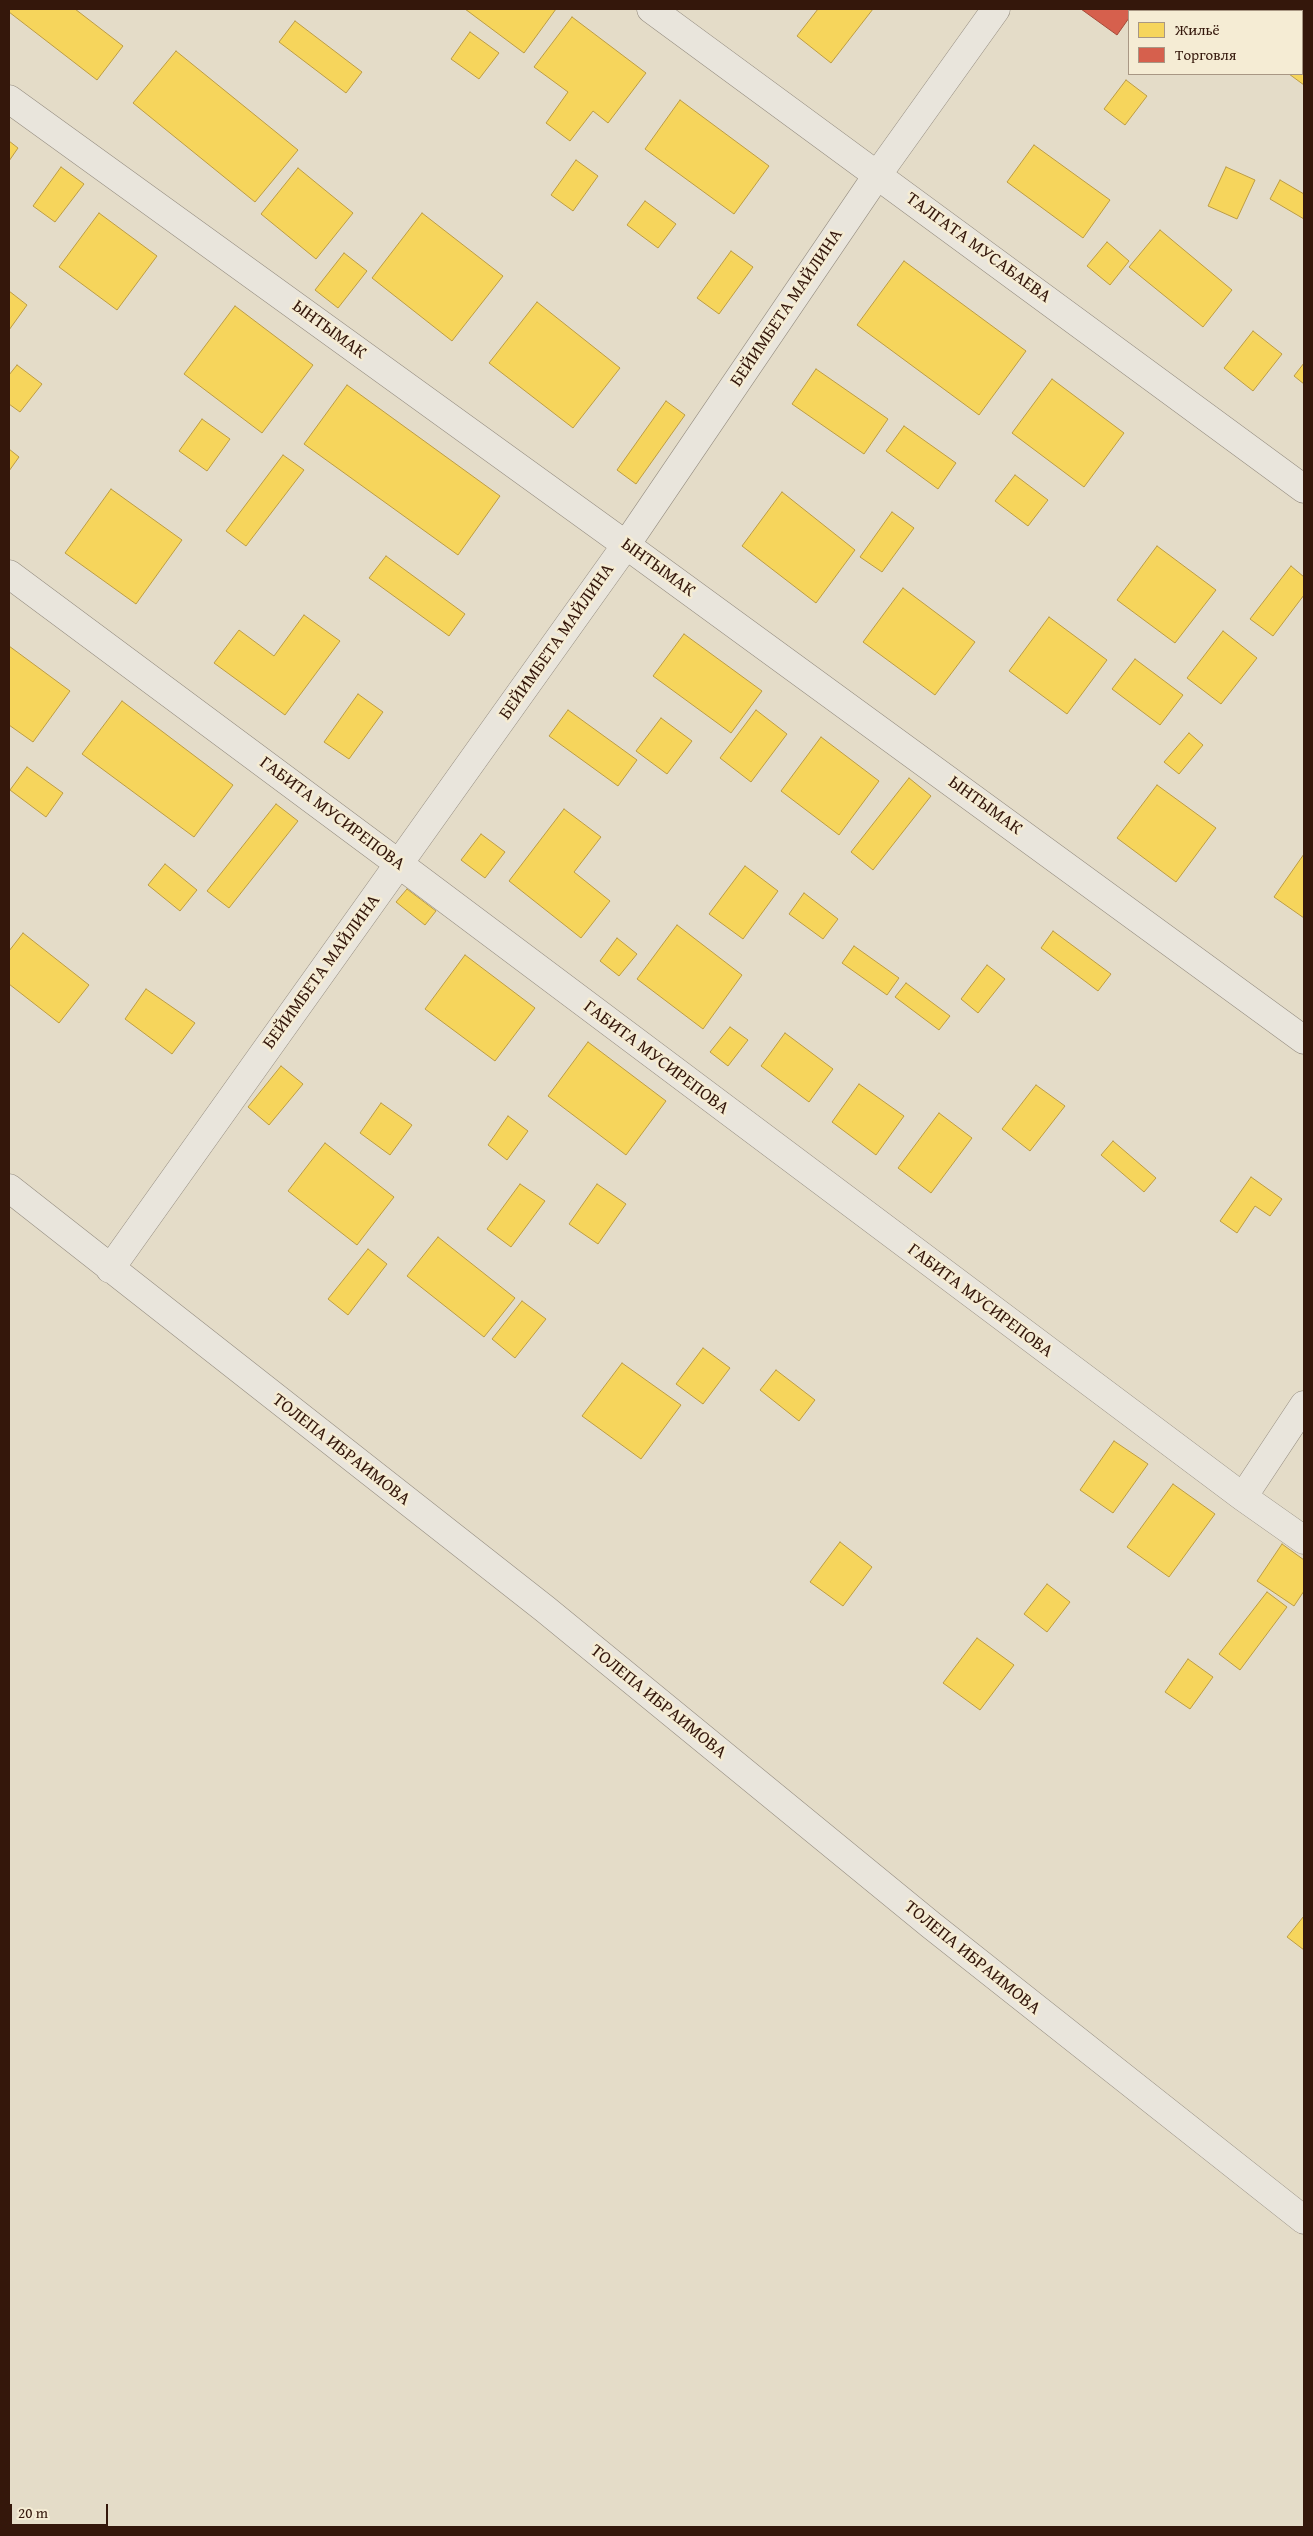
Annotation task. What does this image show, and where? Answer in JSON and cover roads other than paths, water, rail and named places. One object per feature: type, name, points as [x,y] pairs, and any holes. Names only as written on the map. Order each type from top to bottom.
[{"type":"street","name":"ТАЛГАТА МУСАБАЕВА","points":[[651,9],[1304,489]]},
{"type":"street","name":"БЕЙИМБЕТА МАЙЛИНА","points":[[110,1269],[626,545],[878,174],[996,9]]},
{"type":"street","name":"ЫНТЫМАК","points":[[9,99],[626,545],[1304,1040]]},
{"type":"street","name":"ГАБИТА МУСИРЕПОВА","points":[[9,574],[1243,1497],[1304,1540]]},
{"type":"street","name":"ТОЛЕПА ИБРАИМОВА","points":[[9,1188],[545,1609],[931,1925],[1304,2220]]},
{"type":"street","points":[[1243,1497],[1304,1405]]}]
